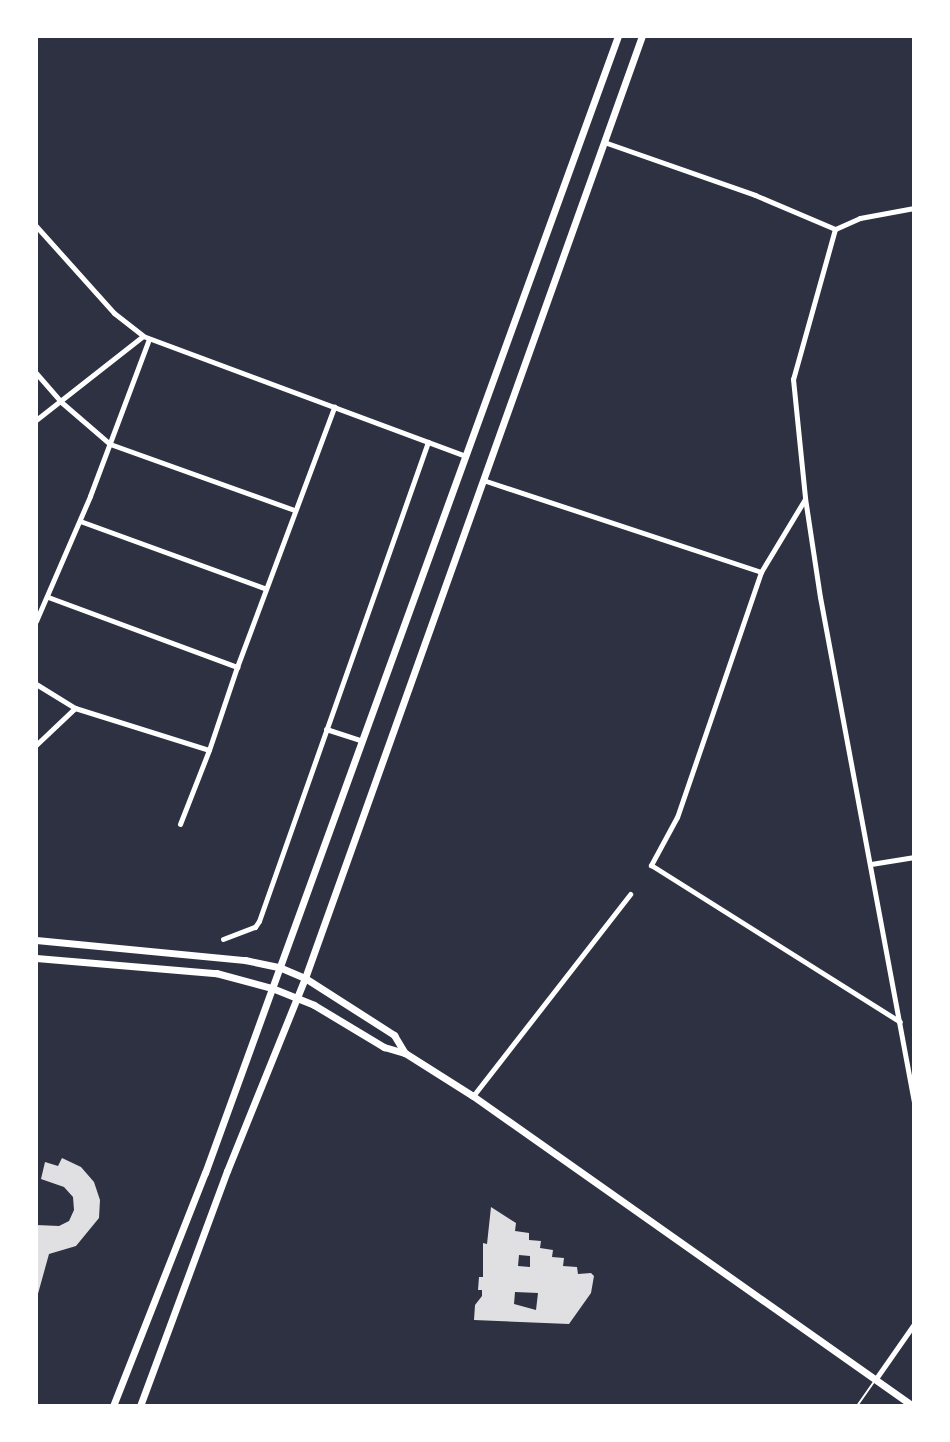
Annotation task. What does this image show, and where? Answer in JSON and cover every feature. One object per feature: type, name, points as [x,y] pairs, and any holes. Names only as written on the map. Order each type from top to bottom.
[{"type":"main road","points":[[113,1406],[205,1173],[463,455],[618,36]]},
{"type":"main road","points":[[140,1406],[227,1171],[298,998],[642,36]]},
{"type":"main road","points":[[36,940],[245,960],[279,967],[305,978],[394,1035],[405,1053]]},
{"type":"main road","points":[[36,958],[216,973],[298,998],[384,1047],[405,1053],[473,1096],[913,1406]]},
{"type":"street","points":[[604,142],[755,195],[835,229],[860,218],[914,208]]},
{"type":"street","points":[[36,226],[114,313],[146,337],[463,455]]},
{"type":"street","points":[[835,229],[793,379],[805,498],[914,1102]]},
{"type":"street","points":[[36,420],[146,337]]},
{"type":"street","points":[[36,621],[110,444],[146,337]]},
{"type":"street","points":[[36,373],[60,401],[110,444],[294,510]]},
{"type":"street","points":[[180,824],[209,750],[264,588],[334,407]]},
{"type":"street","points":[[223,939],[255,927],[259,921],[428,442]]},
{"type":"street","points":[[483,480],[761,572]]},
{"type":"street","points":[[805,498],[761,572],[677,817],[651,865],[900,1022]]},
{"type":"street","points":[[80,521],[264,588]]},
{"type":"street","points":[[48,597],[237,667]]},
{"type":"street","points":[[36,684],[75,708],[209,750]]},
{"type":"street","points":[[36,745],[75,708]]},
{"type":"street","points":[[326,729],[360,740]]},
{"type":"street","points":[[871,864],[914,857]]},
{"type":"street","points":[[473,1096],[630,894]]},
{"type":"street","points":[[875,1381],[914,1324]]},
{"type":"lane","points":[[857,1406],[875,1381]]},
{"type":"building","points":[[62,1158],[81,1167],[94,1182],[100,1200],[99,1218],[76,1246],[49,1254],[36,1301],[36,1225],[59,1226],[69,1221],[74,1210],[73,1197],[64,1187],[41,1179],[45,1162],[58,1166]]},
{"type":"building","points":[[491,1207],[516,1223],[515,1231],[529,1233],[529,1240],[541,1241],[540,1248],[553,1250],[552,1257],[564,1258],[563,1266],[577,1267],[578,1274],[591,1273],[594,1276],[591,1293],[569,1324],[474,1320],[475,1305],[482,1296],[482,1290],[478,1290],[479,1277],[483,1277],[483,1243],[487,1244]],"holes":[[[519,1255],[530,1256],[530,1267],[518,1266]],[[515,1292],[538,1293],[536,1310],[514,1304]]]}]
